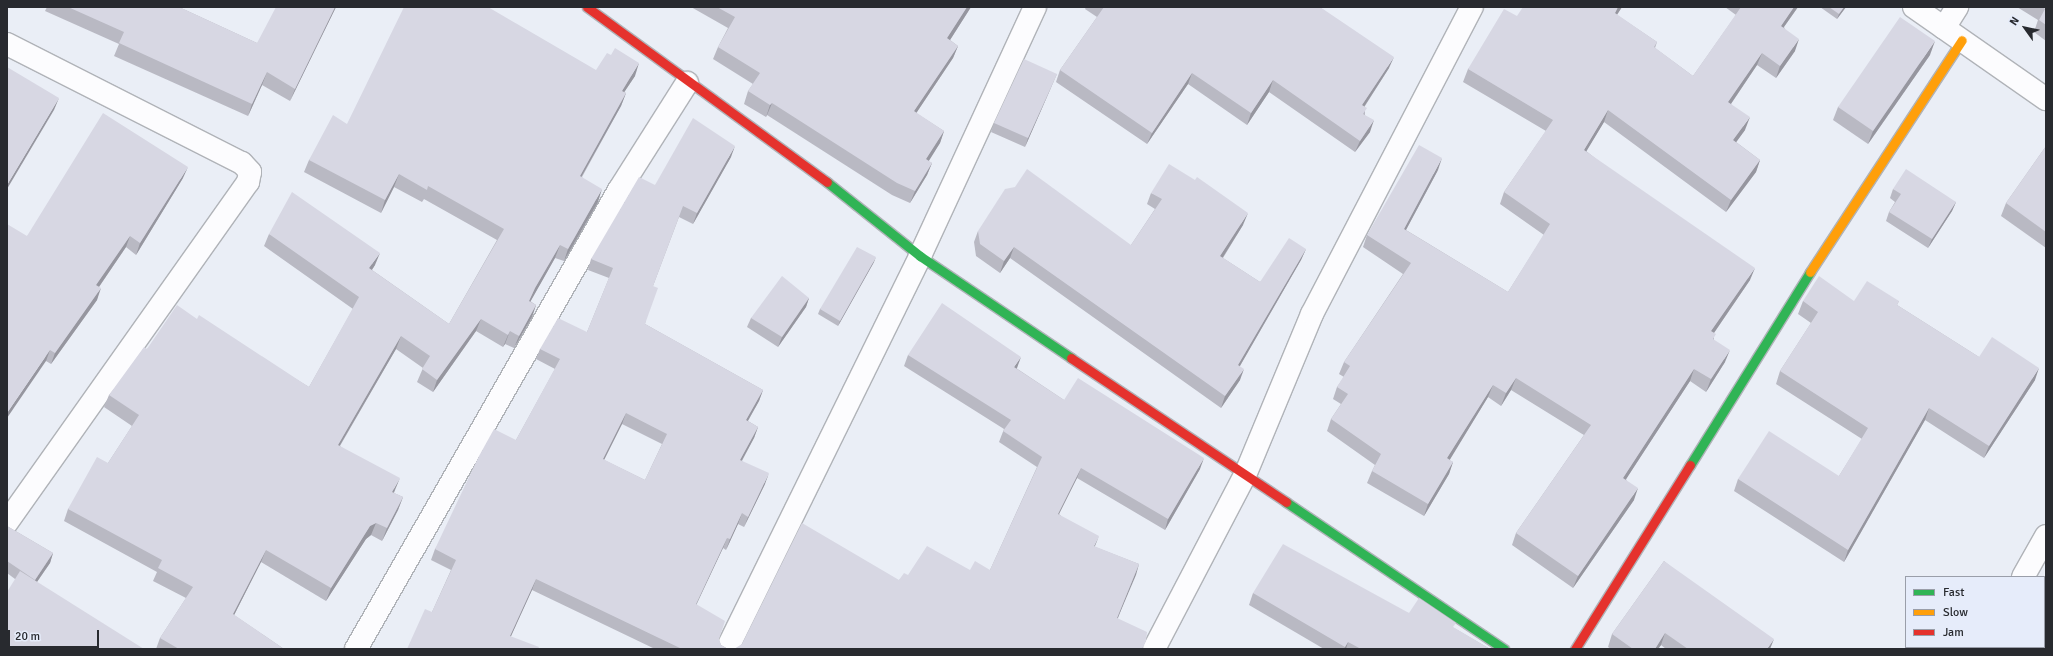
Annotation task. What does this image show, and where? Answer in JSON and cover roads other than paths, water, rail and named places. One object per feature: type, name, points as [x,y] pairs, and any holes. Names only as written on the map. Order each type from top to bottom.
[{"type":"street","points":[[586,7],[688,83],[817,174],[920,256],[1504,649]]},
{"type":"street","points":[[727,649],[920,256],[1035,7]]},
{"type":"street","points":[[1154,649],[1245,475],[1312,314],[1472,7]]},
{"type":"street","points":[[1914,7],[2046,98]]},
{"type":"street","points":[[1944,28],[1957,7]]},
{"type":"street","points":[[1575,649],[1859,193],[1962,40]]},
{"type":"street","points":[[7,44],[242,163],[250,172],[248,182],[7,523]]},
{"type":"street","points":[[356,649],[619,190],[688,83]]},
{"type":"street","points":[[2024,576],[2046,536]]}]
